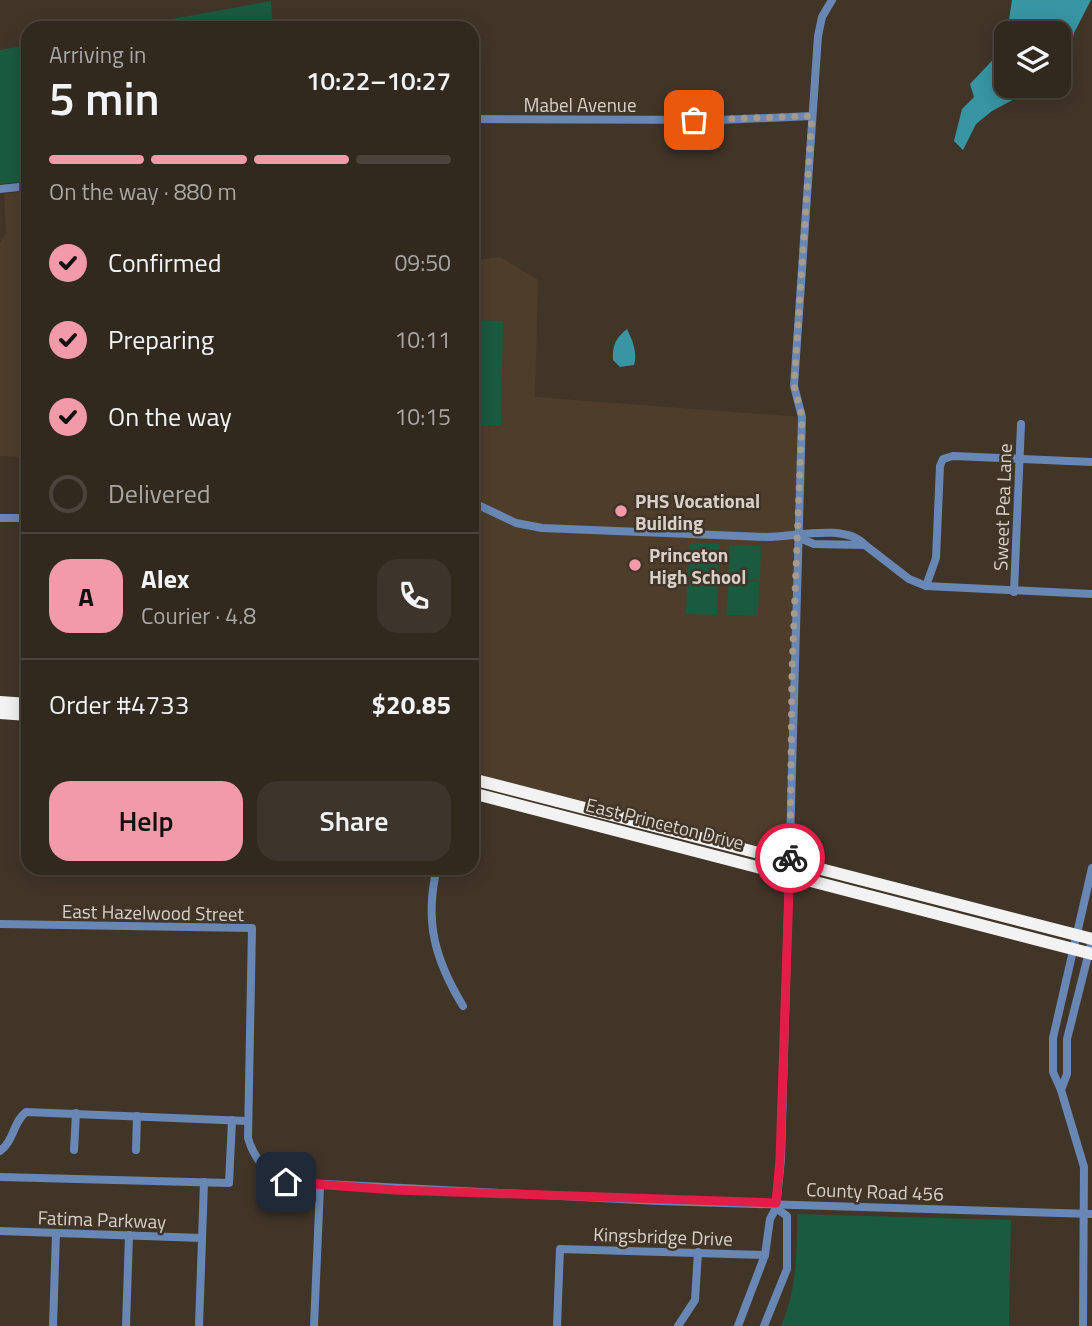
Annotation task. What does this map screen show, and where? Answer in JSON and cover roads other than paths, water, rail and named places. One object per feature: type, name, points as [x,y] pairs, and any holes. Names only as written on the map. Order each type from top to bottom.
[{"type":"highway","points":[[0,702],[21,704]]},
{"type":"highway","points":[[0,713],[21,714]]},
{"type":"highway","name":"East Princeton Drive","points":[[479,781],[1092,939]]},
{"type":"highway","name":"East Princeton Drive","points":[[479,795],[1091,954]]},
{"type":"street","points":[[738,1326],[765,1255],[770,1219],[776,1206],[780,1159],[802,416],[794,386],[818,36],[822,18],[832,0]]},
{"type":"street","name":"Mabel Avenue","points":[[479,119],[720,120],[812,116]]},
{"type":"street","points":[[0,189],[21,188]]},
{"type":"street","name":"Sweet Pea Lane","points":[[1014,592],[1021,424]]},
{"type":"street","points":[[926,586],[936,558],[940,466],[943,459],[1092,462]]},
{"type":"street","points":[[479,505],[516,523],[542,528],[797,537],[814,544],[865,545],[909,579],[926,586],[1092,594]]},
{"type":"street","points":[[0,518],[21,518]]},
{"type":"street","points":[[1083,1326],[1088,1214],[1082,1157],[1053,1072],[1052,1055],[1075,934],[1092,869]]},
{"type":"street","points":[[437,875],[430,906],[432,937],[440,965],[463,1006]]},
{"type":"street","name":"East Hazelwood Street","points":[[0,924],[252,928],[249,1066]]},
{"type":"street","points":[[1061,1090],[1067,1074],[1067,1039],[1091,954],[1092,939]]},
{"type":"street","name":"County Road 456","points":[[249,1066],[247,1121],[251,1150],[266,1171],[286,1182],[320,1186],[776,1206],[1088,1214]]},
{"type":"street","points":[[0,1151],[8,1145],[18,1118],[26,1112],[247,1121]]},
{"type":"street","points":[[74,1150],[76,1113]]},
{"type":"street","points":[[136,1150],[137,1116]]},
{"type":"street","points":[[0,1177],[229,1183],[232,1120]]},
{"type":"street","points":[[200,1326],[204,1182]]},
{"type":"street","points":[[314,1326],[320,1186]]},
{"type":"street","points":[[764,1326],[787,1269],[788,1216],[776,1206]]},
{"type":"street","name":"Fatima Parkway","points":[[0,1231],[202,1238]]},
{"type":"street","points":[[53,1326],[56,1233]]},
{"type":"street","points":[[126,1326],[129,1235]]},
{"type":"street","name":"Kingsbridge Drive","points":[[557,1326],[559,1249],[765,1255]]},
{"type":"street","points":[[678,1326],[695,1300],[698,1252]]},
{"type":"water","points":[[1012,0],[1091,0],[1074,33],[1071,46],[1071,21],[1009,21]]},
{"type":"water","points":[[994,59],[994,98],[1016,98],[992,111],[976,124],[963,150],[954,141],[962,109],[974,97],[970,84]]},
{"type":"water","points":[[627,329],[634,346],[635,360],[634,365],[620,367],[613,360],[613,350],[617,339]]},
{"type":"place","name":"PHS Vocational Building","points":[[621,511]]},
{"type":"place","name":"Princeton High School","points":[[635,565]]}]
